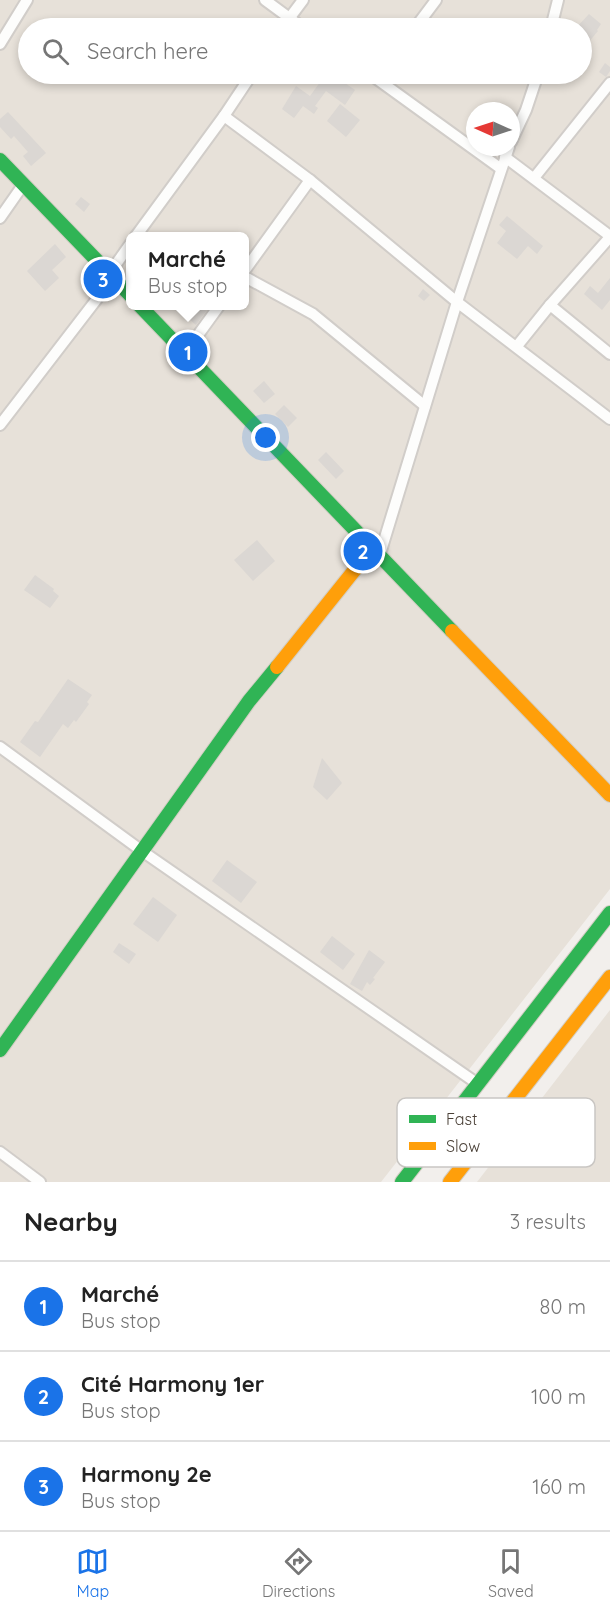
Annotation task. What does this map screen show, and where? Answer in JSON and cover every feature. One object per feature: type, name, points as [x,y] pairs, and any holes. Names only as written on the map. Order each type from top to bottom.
[{"type":"main road","points":[[0,160],[126,291]]},
{"type":"main road","points":[[144,310],[610,795]]},
{"type":"main road","points":[[0,1050],[249,702],[377,551]]},
{"type":"main road","points":[[467,1098],[610,913]]},
{"type":"main road","points":[[516,1098],[610,977]]},
{"type":"main road","points":[[402,1182],[414,1167]]},
{"type":"main road","points":[[450,1182],[462,1167]]},
{"type":"street","points":[[0,44],[27,0]]},
{"type":"street","points":[[265,0],[288,18],[303,0]]},
{"type":"street","points":[[422,18],[436,0]]},
{"type":"street","points":[[553,18],[558,0]]},
{"type":"street","points":[[534,178],[610,83]]},
{"type":"street","points":[[140,232],[245,84]]},
{"type":"street","points":[[393,84],[534,178],[610,236],[516,346]]},
{"type":"street","points":[[520,123],[535,84]]},
{"type":"street","points":[[224,116],[310,180],[458,302],[610,419]]},
{"type":"street","points":[[377,551],[505,158]]},
{"type":"street","points":[[249,264],[310,180]]},
{"type":"street","points":[[0,218],[23,185]]},
{"type":"street","points":[[0,425],[111,276],[126,251]]},
{"type":"street","points":[[249,279],[313,314],[426,406]]},
{"type":"street","points":[[550,305],[610,354]]},
{"type":"street","points":[[185,353],[216,310]]},
{"type":"street","points":[[0,747],[142,851],[478,1084]]},
{"type":"street","points":[[0,1152],[40,1182]]},
{"type":"shaded area","points":[[0,0],[610,0],[610,889],[447,1098],[397,1098],[397,1162],[381,1182],[0,1182]]},
{"type":"shaded area","points":[[610,1010],[610,1182],[477,1182],[489,1167],[595,1167],[595,1098],[542,1098]]},
{"type":"building","points":[[589,14],[601,24],[592,38],[592,18],[585,18]]},
{"type":"building","points":[[605,63],[610,67],[606,77],[599,72]]},
{"type":"building","points":[[319,84],[346,84],[355,90],[345,105],[326,91],[315,106],[318,108],[314,114],[303,106],[294,118],[282,109],[296,86],[310,96]]},
{"type":"building","points":[[340,104],[360,120],[346,137],[327,121]]},
{"type":"building","points":[[8,112],[46,153],[31,166],[23,156],[28,152],[14,136],[11,139],[0,127],[0,119]]},
{"type":"building","points":[[81,197],[90,204],[84,212],[75,204]]},
{"type":"building","points":[[507,216],[543,246],[537,254],[528,246],[517,259],[497,243],[506,231],[499,225]]},
{"type":"building","points":[[55,244],[66,257],[52,270],[59,278],[45,291],[27,271]]},
{"type":"building","points":[[610,278],[610,300],[602,310],[584,294],[590,286],[598,293]]},
{"type":"building","points":[[423,289],[430,295],[424,301],[418,296]]},
{"type":"building","points":[[179,310],[190,310],[194,314],[197,310],[207,310],[196,325]]},
{"type":"building","points":[[264,381],[275,394],[264,403],[253,391]]},
{"type":"building","points":[[284,405],[297,418],[288,427],[275,414]]},
{"type":"building","points":[[326,452],[344,471],[336,479],[318,460]]},
{"type":"building","points":[[257,540],[275,561],[253,581],[234,560]]},
{"type":"building","points":[[35,575],[54,589],[53,591],[59,596],[50,608],[24,590]]},
{"type":"building","points":[[68,679],[92,695],[87,702],[89,704],[76,722],[74,720],[68,728],[63,724],[40,757],[20,742],[35,721],[38,722]]},
{"type":"building","points":[[322,758],[342,783],[327,800],[313,787]]},
{"type":"building","points":[[227,860],[257,882],[241,903],[212,881]]},
{"type":"building","points":[[153,897],[177,915],[158,942],[133,924]]},
{"type":"building","points":[[332,936],[355,954],[343,970],[320,952]]},
{"type":"building","points":[[119,943],[136,954],[129,964],[113,952]]},
{"type":"building","points":[[369,950],[385,962],[373,978],[375,979],[370,985],[367,982],[362,991],[350,984]]},
{"type":"traffic: fast","points":[[0,160],[126,291]]},
{"type":"traffic: fast","points":[[144,310],[452,631]]},
{"type":"traffic: fast","points":[[0,1050],[249,701],[277,667]]},
{"type":"traffic: fast","points":[[467,1098],[610,913]]},
{"type":"traffic: fast","points":[[402,1182],[414,1167]]},
{"type":"traffic: slow","points":[[277,667],[373,547]]},
{"type":"traffic: slow","points":[[452,631],[610,795]]},
{"type":"traffic: slow","points":[[516,1098],[610,977]]},
{"type":"traffic: slow","points":[[450,1182],[462,1167]]},
{"type":"place","name":"Harmony 2e","points":[[103,279]]},
{"type":"place","name":"Marché","points":[[188,352]]},
{"type":"place","name":"Cité Harmony 1er","points":[[363,551]]}]
